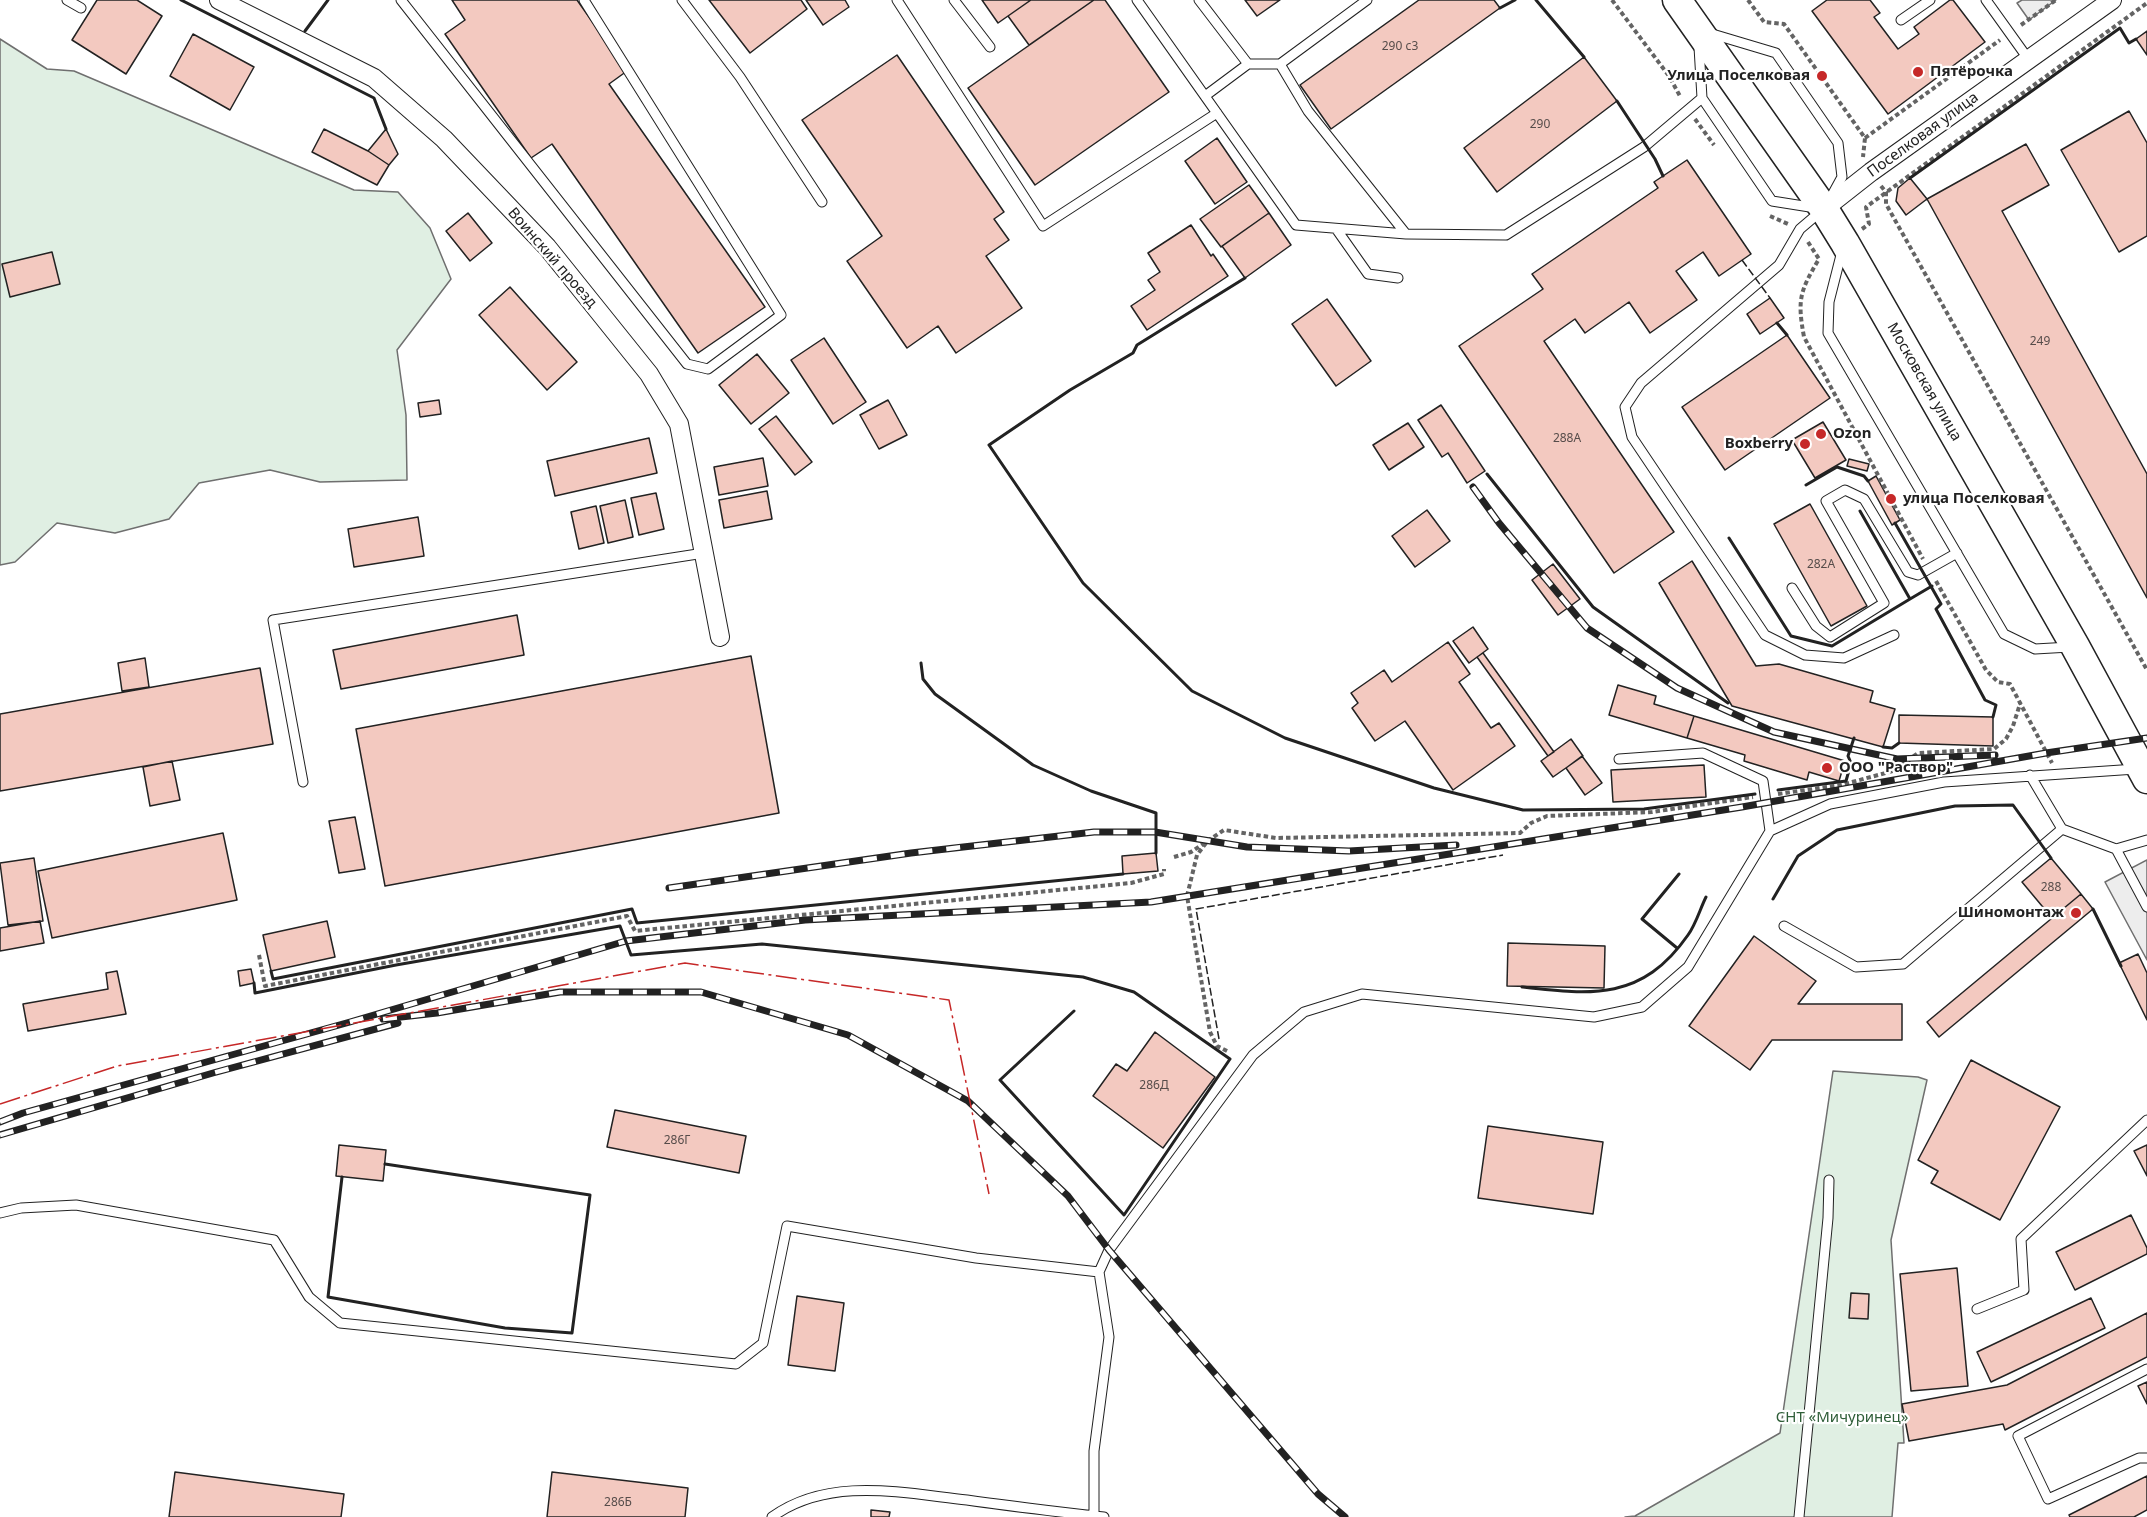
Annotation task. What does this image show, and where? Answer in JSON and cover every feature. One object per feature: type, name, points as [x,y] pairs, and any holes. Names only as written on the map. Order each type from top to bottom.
[{"type":"main road","name":"Московская улица","points":[[1677,0],[1824,209],[1845,243],[2075,646],[2144,774]]},
{"type":"street","name":"Воинский проезд","points":[[219,0],[374,78],[444,139],[547,247],[649,374],[679,424],[720,638]]},
{"type":"street","name":"Поселковая улица","points":[[1824,209],[1871,172],[2112,0]]},
{"type":"lane","points":[[67,0],[81,8]]},
{"type":"lane","points":[[401,0],[687,364],[708,369],[781,315],[584,0]]},
{"type":"lane","points":[[682,0],[740,77],[822,202]]},
{"type":"lane","points":[[897,0],[1043,226],[1217,113]]},
{"type":"lane","points":[[954,0],[990,47]]},
{"type":"lane","points":[[1137,0],[1296,225],[1406,234],[1506,235],[1644,147],[1702,98]]},
{"type":"lane","points":[[1199,0],[1248,64]]},
{"type":"lane","points":[[1205,96],[1248,64],[1280,64],[1367,0]]},
{"type":"lane","points":[[1901,20],[1930,0]]},
{"type":"lane","points":[[1986,0],[2029,60]]},
{"type":"lane","points":[[1824,209],[1772,201],[1702,98],[1698,30],[1776,52],[1838,143],[1842,177],[1824,209],[1800,229],[1779,265],[1641,383],[1625,407],[1632,437],[1765,635],[1805,655],[1844,658],[1894,635]]},
{"type":"lane","points":[[1280,64],[1308,111],[1406,234]]},
{"type":"lane","points":[[1337,230],[1368,274],[1398,278]]},
{"type":"lane","points":[[1845,243],[1828,302],[1828,333],[2004,634],[2035,649],[2075,646]]},
{"type":"lane","points":[[1792,588],[1816,627],[1830,637],[1884,603],[1826,501],[1845,490],[1864,499],[1908,572],[1918,575],[1957,553]]},
{"type":"lane","points":[[303,782],[273,620],[704,553]]},
{"type":"lane","points":[[1619,759],[1703,753],[1763,781],[1770,831]]},
{"type":"lane","points":[[772,1517],[801,1499],[834,1492],[876,1490],[1099,1516],[1094,1451],[1109,1337],[1099,1272],[1109,1250],[1254,1055],[1304,1012],[1362,994],[1594,1017],[1642,1006],[1688,967],[1770,831],[1830,804],[1944,782],[2031,775],[2144,774]]},
{"type":"lane","points":[[2031,775],[2062,829],[2116,849],[2147,840]]},
{"type":"lane","points":[[1784,926],[1856,967],[1903,964],[2062,829]]},
{"type":"lane","points":[[2116,849],[2147,907]]},
{"type":"lane","points":[[1977,1309],[2024,1290],[2021,1239],[2147,1119]]},
{"type":"lane","points":[[1799,1517],[1828,1218],[1829,1180]]},
{"type":"lane","points":[[0,1213],[21,1208],[76,1205],[274,1240],[309,1297],[340,1323],[736,1364],[763,1343],[787,1226],[976,1258],[1099,1272]]},
{"type":"lane","points":[[2147,1369],[2018,1436],[2048,1499],[2139,1458],[2147,1458]]},
{"type":"path","points":[[1748,0],[1764,22],[1784,24],[1865,138],[1862,158],[1886,192],[1886,204],[2147,670]]},
{"type":"path","points":[[1865,138],[2056,0]]},
{"type":"path","points":[[1886,192],[2147,3]]},
{"type":"path","points":[[2010,684],[2057,774]]},
{"type":"path","points":[[1174,856],[1191,852],[1224,830],[1276,838],[1520,833],[1531,823],[1547,816],[1652,812],[1841,785],[1893,771],[1918,753],[1994,749],[2006,739],[2013,726],[2020,703]]},
{"type":"path","points":[[1207,841],[1197,855],[1187,896],[1210,1032],[1217,1046],[1229,1052]]},
{"type":"path","points":[[259,955],[265,986],[627,916],[635,931],[1131,883],[1164,874],[1164,869]]},
{"type":"green space","points":[[0,39],[47,69],[74,71],[354,190],[398,192],[430,228],[451,279],[397,350],[406,415],[407,480],[320,482],[270,470],[199,483],[169,519],[115,533],[57,523],[15,562],[0,565]]},
{"type":"green space","name":"СНТ «Мичуринец»","points":[[1833,1071],[1918,1077],[1927,1080],[1891,1240],[1904,1443],[1898,1443],[1892,1517],[1625,1517],[1635,1516],[1780,1433]]},
{"type":"shaded area","points":[[2022,0],[2056,0],[2029,20],[2017,3]]},
{"type":"shaded area","points":[[2147,860],[2147,960],[2105,882]]},
{"type":"building","points":[[97,0],[137,0],[162,16],[126,74],[72,40]]},
{"type":"building","points":[[452,0],[577,0],[627,71],[609,84],[765,307],[698,353],[552,144],[531,158],[445,34],[465,20]]},
{"type":"building","points":[[709,0],[801,0],[807,9],[750,53]]},
{"type":"building","points":[[806,0],[845,0],[849,7],[823,25]]},
{"type":"building","points":[[982,0],[1031,0],[998,23]]},
{"type":"building","points":[[1031,0],[1094,0],[1029,45],[1008,16]]},
{"type":"building","points":[[1094,0],[1105,0],[1169,92],[1035,185],[968,88]]},
{"type":"building","points":[[1245,0],[1280,0],[1257,16]]},
{"type":"building","points":[[1419,0],[1494,0],[1500,8],[1331,129],[1300,85]]},
{"type":"building","points":[[1827,0],[1870,0],[1880,13],[1874,17],[1898,49],[1919,34],[1914,27],[1953,0],[1985,42],[1888,114],[1812,11]]},
{"type":"building","points":[[2147,31],[2147,55],[2136,39]]},
{"type":"building","points":[[193,34],[254,67],[230,110],[170,76]]},
{"type":"building","points":[[897,55],[1004,212],[994,219],[1009,240],[986,256],[1022,308],[956,353],[938,326],[907,348],[847,261],[882,236],[802,120]]},
{"type":"building","points":[[1584,57],[1617,101],[1497,192],[1464,148]]},
{"type":"building","points":[[2129,111],[2147,143],[2147,236],[2119,252],[2061,150]]},
{"type":"building","points":[[324,129],[368,151],[389,165],[377,185],[312,152]]},
{"type":"building","points":[[386,129],[398,154],[389,165],[368,151]]},
{"type":"building","points":[[1217,138],[1247,182],[1215,204],[1185,161]]},
{"type":"building","points":[[2026,144],[2049,185],[2002,211],[2147,474],[2147,598],[1927,199]]},
{"type":"building","points":[[1687,160],[1751,254],[1719,276],[1703,252],[1676,271],[1697,300],[1650,333],[1629,302],[1585,333],[1575,319],[1544,341],[1674,532],[1614,573],[1459,346],[1543,289],[1532,274],[1658,188],[1654,182]]},
{"type":"building","points":[[1910,178],[1927,199],[1906,215],[1896,201],[1898,188]]},
{"type":"building","points":[[1249,185],[1269,213],[1221,247],[1200,219]]},
{"type":"building","points":[[468,213],[492,243],[470,261],[446,231]]},
{"type":"building","points":[[1269,213],[1291,245],[1245,278],[1222,246]]},
{"type":"building","points":[[1191,225],[1211,256],[1213,254],[1228,276],[1147,330],[1131,306],[1155,290],[1148,280],[1160,272],[1148,253]]},
{"type":"building","points":[[52,252],[60,284],[10,297],[2,264]]},
{"type":"building","points":[[510,287],[577,362],[547,390],[479,315]]},
{"type":"building","points":[[1770,298],[1784,318],[1760,334],[1747,314]]},
{"type":"building","points":[[1327,299],[1371,361],[1336,386],[1292,324]]},
{"type":"building","points":[[1787,335],[1830,398],[1725,470],[1682,407]]},
{"type":"building","points":[[824,338],[866,402],[833,424],[791,360]]},
{"type":"building","points":[[757,354],[789,393],[751,424],[719,385]]},
{"type":"building","points":[[439,400],[441,414],[420,417],[418,403]]},
{"type":"building","points":[[888,400],[907,435],[879,449],[860,415]]},
{"type":"building","points":[[1441,405],[1485,471],[1467,483],[1448,453],[1442,457],[1418,420]]},
{"type":"building","points":[[776,416],[812,462],[795,475],[759,429]]},
{"type":"building","points":[[1823,422],[1846,460],[1815,478],[1792,440]]},
{"type":"building","points":[[1408,423],[1424,447],[1389,470],[1373,445]]},
{"type":"building","points":[[649,438],[657,473],[555,496],[547,461]]},
{"type":"building","points":[[763,458],[768,486],[719,495],[714,467]]},
{"type":"building","points":[[1849,459],[1869,464],[1867,471],[1847,466]]},
{"type":"building","points":[[1876,476],[1900,520],[1892,525],[1868,481]]},
{"type":"building","points":[[767,491],[772,519],[724,528],[719,500]]},
{"type":"building","points":[[656,493],[664,529],[639,535],[631,498]]},
{"type":"building","points":[[625,500],[633,537],[608,543],[600,506]]},
{"type":"building","points":[[1810,504],[1867,606],[1831,626],[1774,524]]},
{"type":"building","points":[[596,506],[604,543],[579,549],[571,512]]},
{"type":"building","points":[[1427,510],[1450,541],[1415,567],[1392,536]]},
{"type":"building","points":[[418,517],[424,556],[354,567],[348,529]]},
{"type":"building","points":[[1692,561],[1756,666],[1779,664],[1873,691],[1870,702],[1895,709],[1883,747],[1732,706],[1659,583]]},
{"type":"building","points":[[1553,564],[1580,599],[1558,615],[1532,580]]},
{"type":"building","points":[[517,615],[524,655],[341,689],[333,650]]},
{"type":"building","points":[[1473,627],[1488,649],[1469,663],[1453,641]]},
{"type":"building","points":[[1448,642],[1470,674],[1459,682],[1491,728],[1499,723],[1515,746],[1453,790],[1405,721],[1375,741],[1352,708],[1358,703],[1351,693],[1384,670],[1392,682]]},
{"type":"building","points":[[1483,653],[1554,752],[1548,756],[1477,657]]},
{"type":"building","points":[[751,656],[779,813],[385,886],[356,729]]},
{"type":"building","points":[[145,658],[149,687],[122,691],[118,663]]},
{"type":"building","points":[[260,668],[273,744],[0,791],[0,714]]},
{"type":"building","points":[[1618,685],[1656,696],[1654,704],[1694,716],[1687,738],[1609,715]]},
{"type":"building","points":[[1899,715],[1993,717],[1993,746],[1899,743]]},
{"type":"building","points":[[1694,716],[1845,761],[1839,781],[1809,772],[1807,780],[1744,761],[1745,755],[1687,738]]},
{"type":"building","points":[[1571,739],[1583,756],[1553,777],[1541,761]]},
{"type":"building","points":[[1582,756],[1602,783],[1585,795],[1566,768]]},
{"type":"building","points":[[172,761],[180,800],[150,806],[143,767]]},
{"type":"building","points":[[1704,765],[1706,797],[1613,802],[1611,770]]},
{"type":"building","points":[[355,817],[365,869],[339,873],[329,821]]},
{"type":"building","points":[[223,833],[237,900],[52,938],[38,871]]},
{"type":"building","points":[[1156,853],[1158,871],[1123,874],[1122,856]]},
{"type":"building","points":[[34,858],[43,921],[8,925],[0,863]]},
{"type":"building","points":[[2051,858],[2081,894],[2052,918],[2022,882]]},
{"type":"building","points":[[2081,894],[2093,909],[1939,1037],[1927,1022]]},
{"type":"building","points":[[40,921],[44,943],[0,951],[0,928]]},
{"type":"building","points":[[327,921],[335,957],[271,971],[263,935]]},
{"type":"building","points":[[1754,936],[1816,981],[1798,1004],[1902,1004],[1902,1040],[1772,1040],[1750,1070],[1689,1026]]},
{"type":"building","points":[[1508,943],[1605,946],[1604,988],[1507,986]]},
{"type":"building","points":[[2138,954],[2147,973],[2147,1020],[2119,963]]},
{"type":"building","points":[[251,969],[254,983],[240,986],[238,971]]},
{"type":"building","points":[[117,971],[126,1014],[28,1031],[23,1004],[108,989],[106,973]]},
{"type":"building","points":[[1155,1032],[1215,1077],[1163,1148],[1093,1096],[1116,1064],[1127,1071]]},
{"type":"building","points":[[1971,1060],[2060,1107],[2000,1220],[1931,1183],[1938,1171],[1918,1160]]},
{"type":"building","points":[[615,1110],[746,1136],[739,1173],[607,1147]]},
{"type":"building","points":[[1488,1126],[1603,1142],[1593,1214],[1478,1198]]},
{"type":"building","points":[[339,1145],[386,1150],[383,1181],[336,1176]]},
{"type":"building","points":[[2147,1145],[2147,1176],[2134,1151]]},
{"type":"building","points":[[2131,1215],[2147,1248],[2147,1254],[2075,1290],[2056,1252]]},
{"type":"building","points":[[1957,1268],[1968,1386],[1911,1391],[1900,1274]]},
{"type":"building","points":[[1851,1293],[1869,1294],[1868,1319],[1849,1318]]},
{"type":"building","points":[[797,1296],[844,1303],[835,1371],[788,1365]]},
{"type":"building","points":[[2091,1298],[2105,1328],[1991,1382],[1977,1352]]},
{"type":"building","points":[[2147,1313],[2147,1357],[2005,1430],[2003,1424],[1909,1441],[1902,1404],[2007,1385]]},
{"type":"building","points":[[2147,1382],[2147,1404],[2138,1386]]},
{"type":"building","points":[[175,1472],[344,1494],[341,1517],[169,1517]]},
{"type":"building","points":[[552,1472],[688,1488],[685,1517],[547,1517]]},
{"type":"building","points":[[2147,1476],[2147,1510],[2134,1517],[2070,1517],[2069,1515]]},
{"type":"building","points":[[871,1510],[890,1512],[889,1517],[871,1517]]},
{"type":"railway","points":[[1473,487],[1499,523],[1587,628],[1677,688],[1774,732],[1897,759],[1995,755]]},
{"type":"railway","points":[[0,1122],[23,1113],[350,1022],[626,941],[805,920],[1151,902],[1742,807],[2046,753],[2147,738]]},
{"type":"railway","points":[[669,888],[911,853],[1094,832],[1155,832],[1247,847],[1349,851],[1456,845]]},
{"type":"railway","points":[[383,1019],[437,1013],[560,992],[701,992],[848,1035],[968,1101],[1068,1196],[1109,1250],[1318,1494],[1345,1517]]},
{"type":"railway","points":[[0,1135],[213,1073],[398,1023]]},
{"type":"fence","points":[[1742,260],[1770,298]]},
{"type":"fence","points":[[1219,1039],[1196,909],[1503,855]]},
{"type":"wall","points":[[181,0],[374,98],[386,129]]},
{"type":"wall","points":[[305,31],[328,0]]},
{"type":"wall","points":[[1500,8],[1515,0]]},
{"type":"wall","points":[[1536,0],[1584,57]]},
{"type":"wall","points":[[1910,178],[2120,28],[2129,43],[2136,39]]},
{"type":"wall","points":[[1617,101],[1655,159],[1663,176]]},
{"type":"wall","points":[[1245,278],[1137,345],[1133,353],[1070,390],[989,445],[1083,583],[1192,691],[1285,738],[1434,788],[1523,810],[1644,809],[1755,794]]},
{"type":"wall","points":[[1777,323],[1787,335]]},
{"type":"wall","points":[[1806,485],[1837,467],[1864,476],[1868,481]]},
{"type":"wall","points":[[1487,474],[1593,607],[1728,703]]},
{"type":"wall","points":[[1729,538],[1791,636],[1832,646],[1910,599],[1860,511]]},
{"type":"wall","points":[[1895,523],[1941,604],[1936,609],[1985,700],[1996,705],[1993,717]]},
{"type":"wall","points":[[1910,599],[1932,586]]},
{"type":"wall","points":[[921,663],[923,679],[935,694],[1033,765],[1091,791],[1156,813],[1156,853]]},
{"type":"wall","points":[[1778,790],[1846,781],[1851,763],[1848,756],[1854,738]]},
{"type":"wall","points":[[1883,747],[1892,748],[1899,743]]},
{"type":"wall","points":[[1773,899],[1798,856],[1837,830],[1955,806],[2013,805],[2051,858]]},
{"type":"wall","points":[[271,971],[273,979],[632,909],[637,923],[1123,874]]},
{"type":"wall","points":[[1677,948],[1642,919],[1679,874]]},
{"type":"wall","points":[[1522,987],[1571,992],[1614,989],[1634,983],[1671,957],[1691,931],[1706,897]]},
{"type":"wall","points":[[2093,909],[2121,966]]},
{"type":"wall","points":[[254,983],[255,993],[396,965],[620,926],[631,955],[762,944],[1083,977],[1134,992],[1230,1059],[1124,1215],[1000,1080],[1074,1011]]},
{"type":"wall","points":[[342,1177],[328,1297],[505,1328],[572,1333],[590,1195],[385,1164]]},
{"type":"power","points":[[0,1104],[117,1066],[685,963],[949,1000],[989,1194]]},
{"type":"place","name":"Пятёрочка","points":[[1918,72]]},
{"type":"place","name":"Улица Поселковая","points":[[1822,76]]},
{"type":"place","name":"Ozon","points":[[1821,434]]},
{"type":"place","name":"Boxberry","points":[[1805,444]]},
{"type":"place","name":"улица Поселковая","points":[[1891,499]]},
{"type":"place","name":"ООО \"Раствор\"","points":[[1827,768]]},
{"type":"place","name":"Шиномонтаж","points":[[2076,913]]}]
